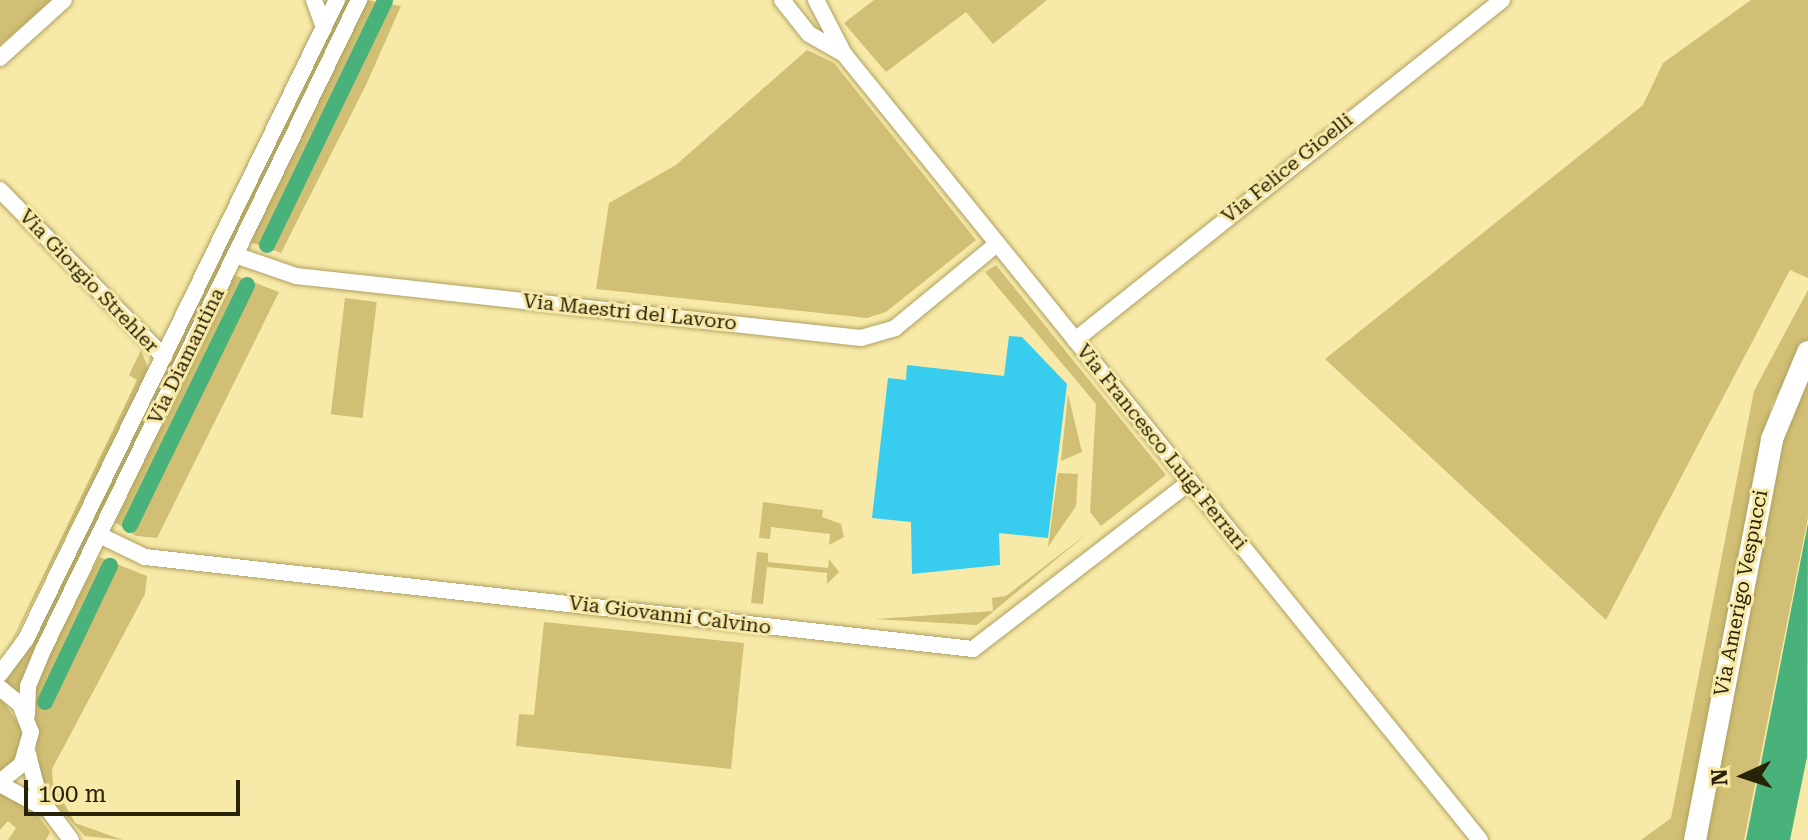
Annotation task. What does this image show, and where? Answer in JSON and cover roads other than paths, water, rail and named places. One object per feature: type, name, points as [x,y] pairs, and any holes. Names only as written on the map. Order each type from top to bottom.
[{"type":"main road","name":"Via Amerigo Vespucci","points":[[1695,840],[1772,439],[1808,352]]},
{"type":"street","points":[[0,58],[64,0]]},
{"type":"street","points":[[314,0],[324,27]]},
{"type":"street","name":"Via Diamantina","points":[[0,674],[26,639],[337,0]]},
{"type":"street","name":"Via Diamantina","points":[[48,812],[28,753],[27,715],[31,676],[359,0]]},
{"type":"street","name":"Via Francesco Luigi Ferrari","points":[[782,0],[809,34],[844,54]]},
{"type":"street","name":"Via Francesco Luigi Ferrari","points":[[816,0],[844,54],[1480,840]]},
{"type":"street","name":"Via Felice Gioelli","points":[[1075,340],[1502,0]]},
{"type":"street","name":"Via Giorgio Strehler","points":[[0,190],[7,208],[164,357]]},
{"type":"street","name":"Via Maestri del Lavoro","points":[[235,255],[296,276],[861,338],[895,328],[997,244]]},
{"type":"street","name":"Via Giovanni Calvino","points":[[99,535],[145,557],[973,649],[1190,482]]},
{"type":"street","points":[[0,688],[27,715]]},
{"type":"street","points":[[28,753],[0,783],[48,812],[71,840]]},
{"type":"waterway","points":[[267,245],[385,1]]},
{"type":"waterway","points":[[130,525],[247,285]]},
{"type":"waterway","points":[[45,702],[110,566]]}]
